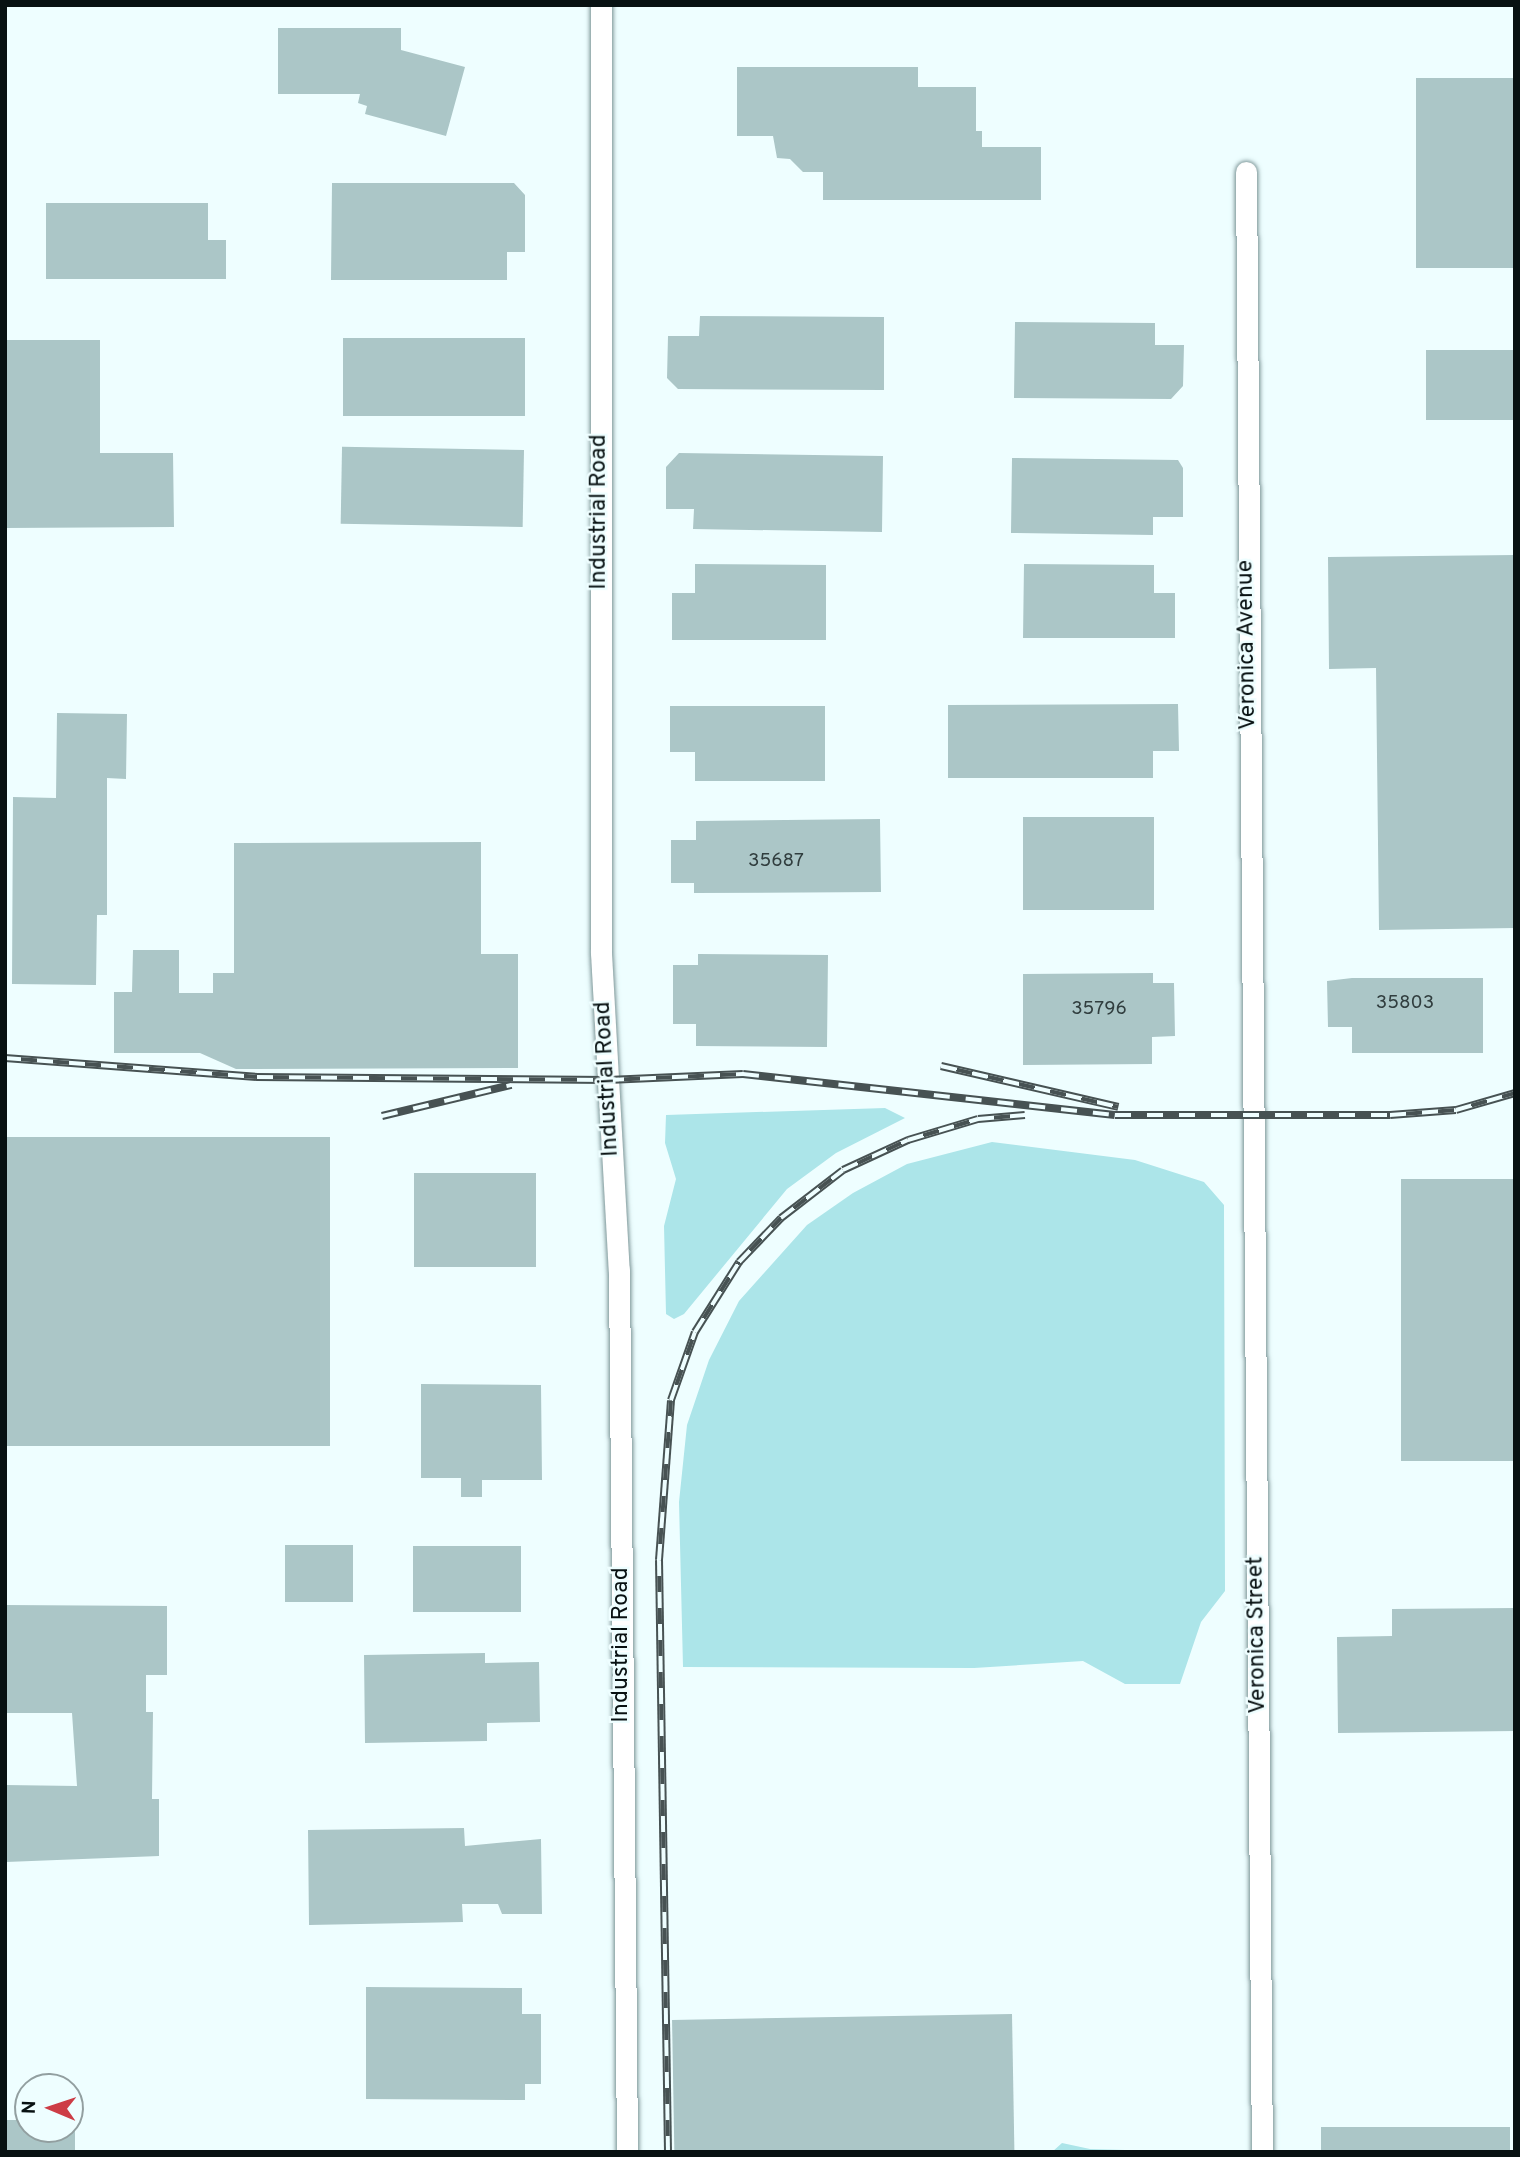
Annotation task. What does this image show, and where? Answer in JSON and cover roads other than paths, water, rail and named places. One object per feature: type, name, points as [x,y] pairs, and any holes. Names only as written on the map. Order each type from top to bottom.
[{"type":"street","name":"Industrial Road","points":[[601,5],[601,953],[619,1270],[627,2152]]},
{"type":"street","name":"Veronica Avenue","points":[[1246,172],[1253,1118]]},
{"type":"street","name":"Veronica Street","points":[[1253,1118],[1262,2152]]},
{"type":"railway","points":[[5,1058],[257,1077],[608,1080],[743,1074],[1115,1115],[1390,1115],[1456,1110],[1515,1093]]},
{"type":"railway","points":[[941,1066],[1118,1107]]},
{"type":"railway","points":[[382,1116],[511,1085]]},
{"type":"railway","points":[[668,2152],[659,1560],[671,1400],[695,1332],[739,1262],[781,1218],[843,1170],[908,1140],[978,1119],[1025,1115]]}]
